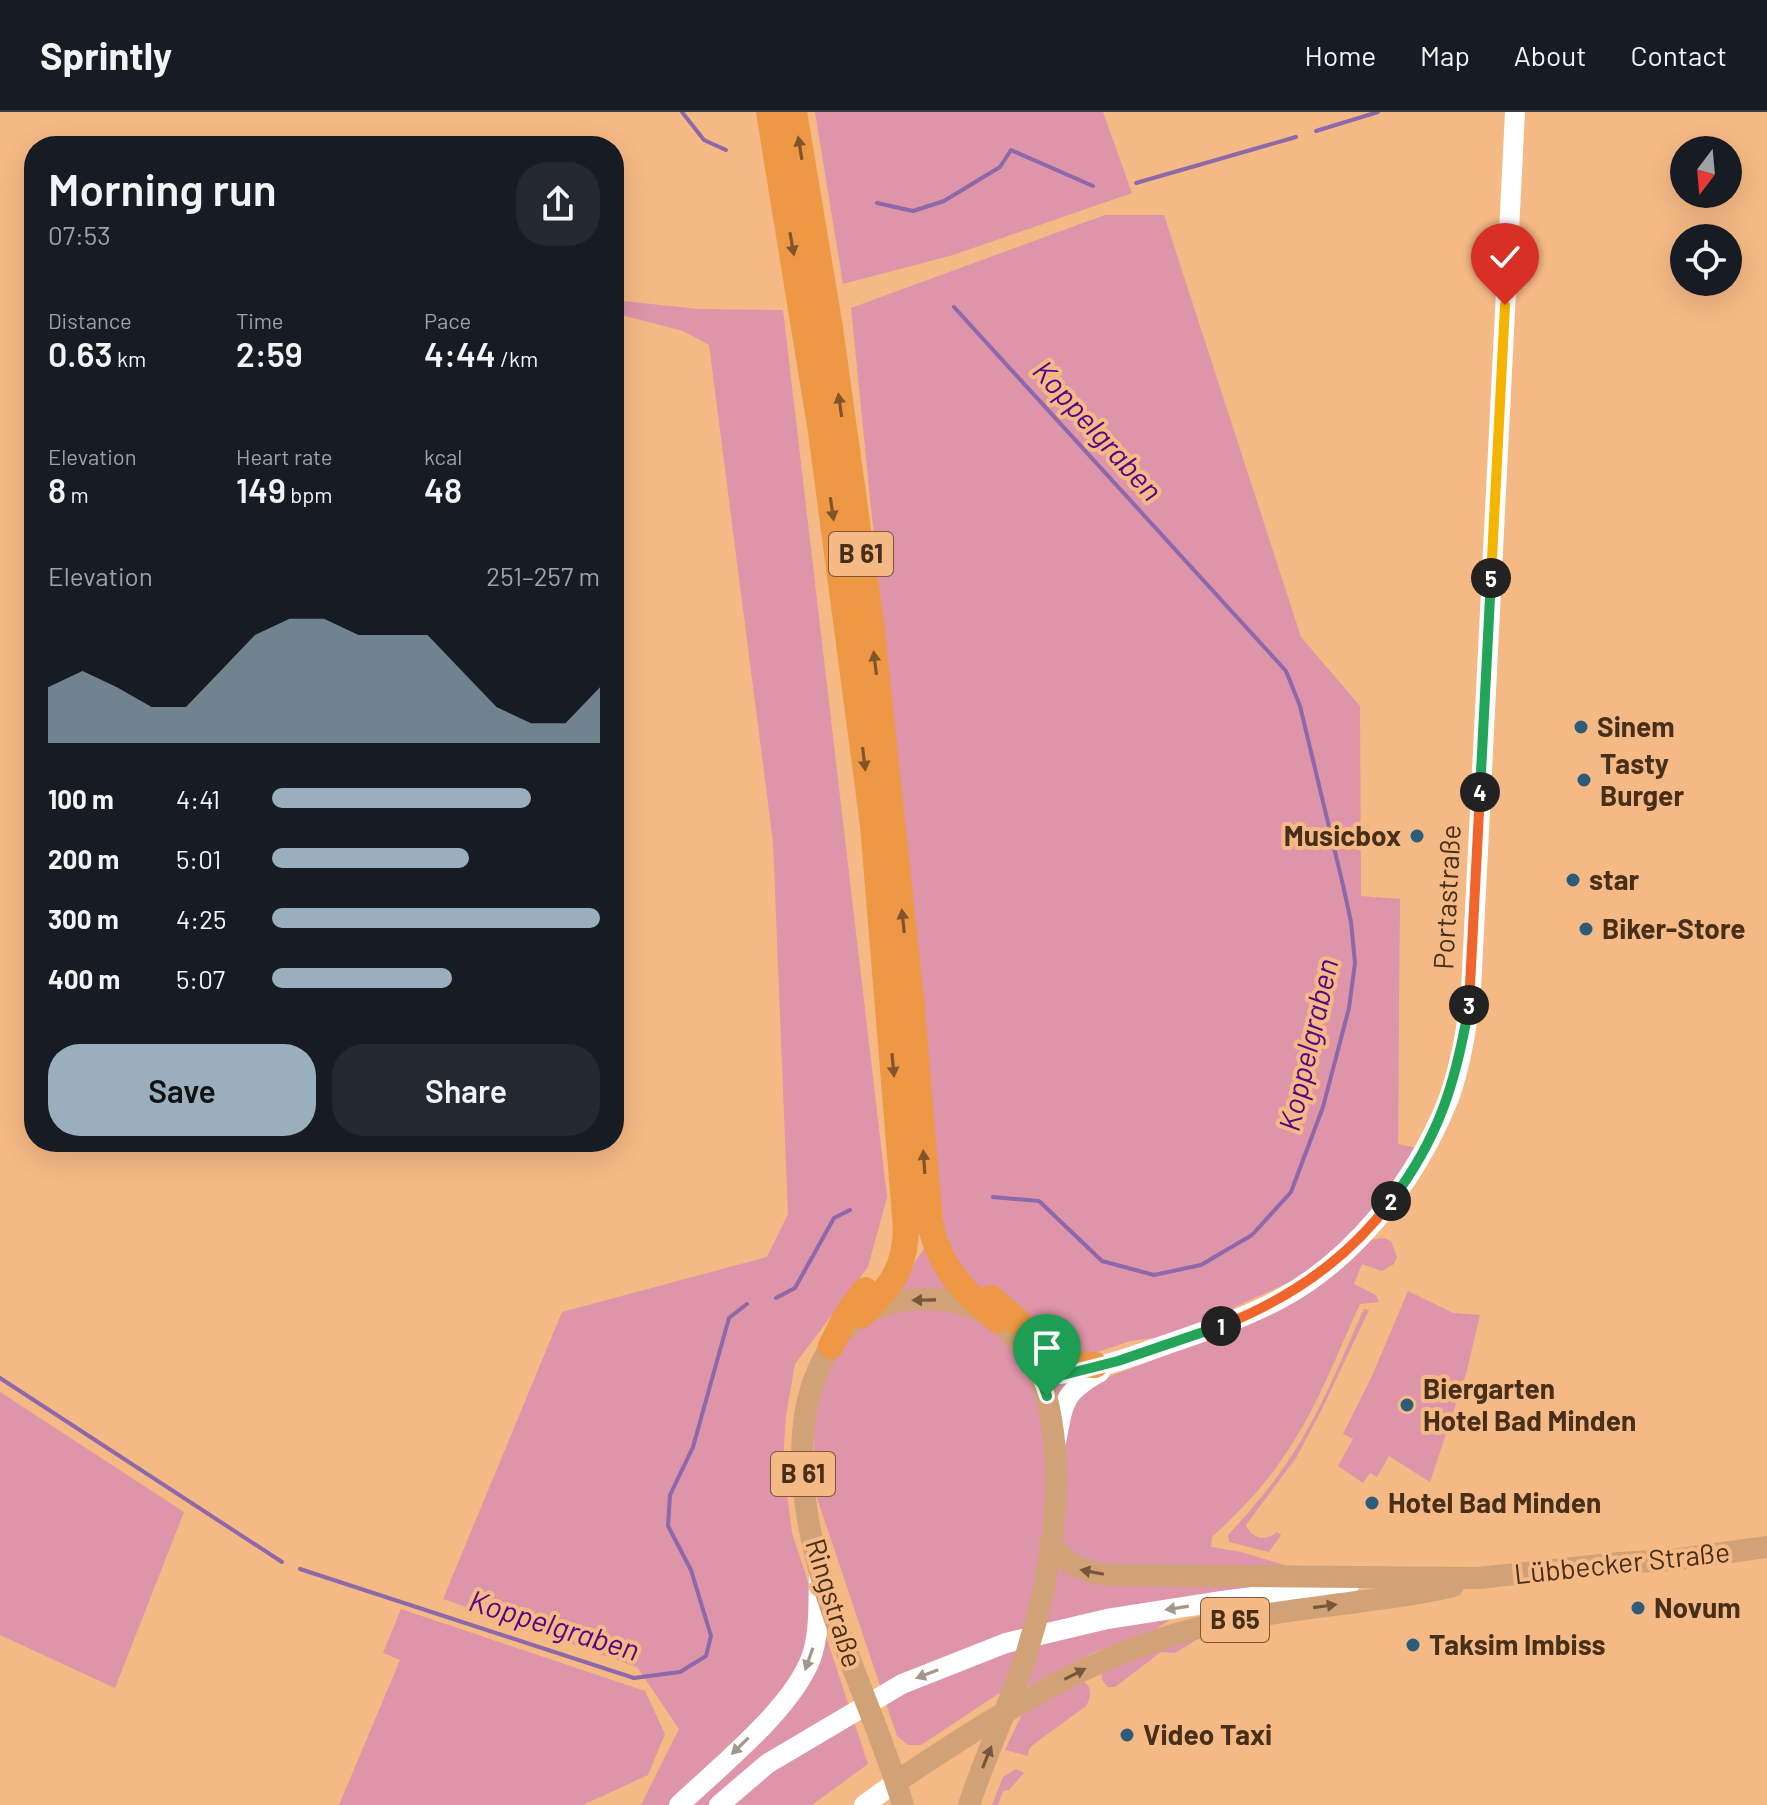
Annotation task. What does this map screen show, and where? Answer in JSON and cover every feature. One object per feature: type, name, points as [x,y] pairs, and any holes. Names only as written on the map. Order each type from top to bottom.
[{"type":"highway","name":"B 61","points":[[769,112],[821,432],[873,825],[906,1228],[902,1265],[886,1290],[862,1315]]},
{"type":"highway","name":"B 61","points":[[794,112],[830,328],[871,623],[909,983],[928,1210],[936,1247],[958,1284],[998,1320]]},
{"type":"highway","points":[[831,1346],[846,1316],[884,1261],[902,1195]]},
{"type":"highway","points":[[936,1247],[1017,1321],[1045,1355],[1065,1363],[1106,1363]]},
{"type":"main road","name":"Portastraße","points":[[1039,1373],[1059,1376],[1106,1363],[1248,1315],[1317,1275],[1379,1218],[1407,1180],[1448,1101],[1471,990],[1515,112]]},
{"type":"main road","name":"Ringstraße","points":[[903,1805],[853,1670],[818,1562],[804,1477],[803,1432],[813,1383],[831,1346],[862,1315],[905,1301],[924,1299],[948,1300],[998,1320]]},
{"type":"main road","name":"B 61","points":[[969,1805],[1017,1679],[1041,1597],[1051,1533],[1055,1445],[1049,1407],[1039,1373],[1023,1346],[998,1320]]},
{"type":"main road","name":"Portastraße","points":[[1055,1445],[1068,1394],[1106,1363]]},
{"type":"main road","name":"B 65","points":[[1051,1533],[1066,1562],[1076,1568],[1108,1575],[1393,1579]]},
{"type":"main road","name":"Lübbecker Straße","points":[[1393,1579],[1478,1578],[1673,1560],[1767,1547]]},
{"type":"main road","points":[[679,1805],[778,1710],[804,1674],[815,1638],[818,1562]]},
{"type":"main road","name":"Lübbecker Straße","points":[[896,1782],[1006,1709],[1124,1650],[1163,1636],[1257,1615],[1420,1594],[1478,1578]]},
{"type":"main road","points":[[719,1805],[767,1764],[902,1684],[1006,1643],[1136,1614],[1393,1579]]},
{"type":"main road","points":[[864,1805],[896,1782]]},
{"type":"shaded area","points":[[815,112],[1103,112],[1132,193],[953,255],[843,284]]},
{"type":"shaded area","points":[[1105,215],[1164,215],[1301,637],[1360,706],[1361,896],[1400,899],[1398,1144],[1418,1148],[1381,1203],[1340,1247],[1294,1280],[1162,1337],[1130,1341],[1089,1355],[1090,1384],[1247,1324],[1370,1240],[1384,1238],[1391,1241],[1397,1257],[1394,1264],[1382,1271],[1362,1264],[1354,1284],[1376,1295],[1379,1302],[1360,1304],[1294,1441],[1258,1491],[1212,1537],[1211,1547],[1241,1552],[1311,1573],[1286,1587],[1205,1595],[1156,1629],[1095,1652],[1028,1686],[998,1694],[921,1745],[908,1745],[897,1736],[817,1498],[813,1430],[822,1384],[844,1340],[890,1297],[943,1222],[851,308]]},
{"type":"shaded area","points":[[624,301],[698,309],[783,310],[887,1197],[868,1267],[795,1364],[786,1415],[783,1463],[792,1533],[868,1764],[812,1805],[641,1805],[679,1729],[637,1667],[443,1599],[562,1312],[767,1257],[788,1214],[773,842],[709,345],[683,331],[624,316]]},
{"type":"shaded area","name":"Biergarten Hotel Bad Minden","points":[[1408,1291],[1453,1313],[1480,1315],[1466,1374],[1430,1482],[1389,1456],[1377,1477],[1370,1473],[1363,1483],[1338,1466],[1353,1439],[1343,1434],[1372,1376]]},
{"type":"shaded area","points":[[1364,1309],[1369,1310],[1296,1458],[1246,1525],[1259,1538],[1277,1532],[1281,1535],[1269,1552],[1229,1542],[1228,1535],[1268,1488],[1301,1440]]},
{"type":"shaded area","points":[[0,1392],[184,1512],[115,1688],[0,1635]]},
{"type":"shaded area","points":[[401,1609],[645,1691],[665,1734],[648,1775],[583,1805],[339,1805],[400,1660],[383,1653]]},
{"type":"shaded area","points":[[1201,1637],[1175,1653],[1161,1652],[1115,1687],[1108,1687],[1102,1680],[1102,1670],[1107,1666]]},
{"type":"shaded area","points":[[1080,1680],[1090,1691],[1086,1706],[1034,1744],[1028,1756],[1005,1750],[1024,1710]]},
{"type":"shaded area","points":[[1016,1769],[1024,1773],[1009,1790],[1003,1791],[998,1805],[992,1805],[1003,1777]]},
{"type":"waterway","points":[[682,112],[704,140],[726,150]]},
{"type":"waterway","points":[[1316,131],[1378,112]]},
{"type":"waterway","points":[[1136,183],[1296,137]]},
{"type":"waterway","points":[[877,203],[913,211],[944,201],[1000,167],[1011,150],[1093,186]]},
{"type":"waterway","name":"Koppelgraben","points":[[954,307],[1286,671],[1300,706],[1343,885],[1355,963],[1349,1008],[1323,1107],[1291,1192],[1252,1235],[1201,1265],[1154,1275],[1102,1261],[1039,1201],[993,1197]]},
{"type":"waterway","name":"Koppelgraben","points":[[776,1298],[795,1288],[834,1218],[850,1210]]},
{"type":"waterway","name":"Koppelgraben","points":[[300,1569],[634,1678],[680,1672],[706,1656],[711,1636],[691,1570],[668,1526],[670,1495],[693,1447],[729,1318],[747,1304]]},
{"type":"waterway","name":"Koppelgraben","points":[[0,1378],[282,1562]]},
{"type":"place","name":"Sinem","points":[[1581,727]]},
{"type":"place","name":"Tasty Burger","points":[[1584,780]]},
{"type":"place","name":"Musicbox","points":[[1417,836]]},
{"type":"place","name":"star","points":[[1573,880]]},
{"type":"place","name":"Biker-Store","points":[[1586,929]]},
{"type":"place","name":"Biergarten Hotel Bad Minden","points":[[1407,1405]]},
{"type":"place","name":"Hotel Bad Minden","points":[[1372,1503]]},
{"type":"place","name":"Novum","points":[[1638,1608]]},
{"type":"place","name":"Taksim Imbiss","points":[[1413,1645]]},
{"type":"place","name":"Video Taxi","points":[[1127,1735]]},
{"type":"route","points":[[1047,1396],[1039,1373],[1059,1376],[1118,1361],[1217,1327],[1283,1297],[1317,1275],[1379,1218],[1407,1180],[1448,1101],[1471,990],[1505,305]]}]
